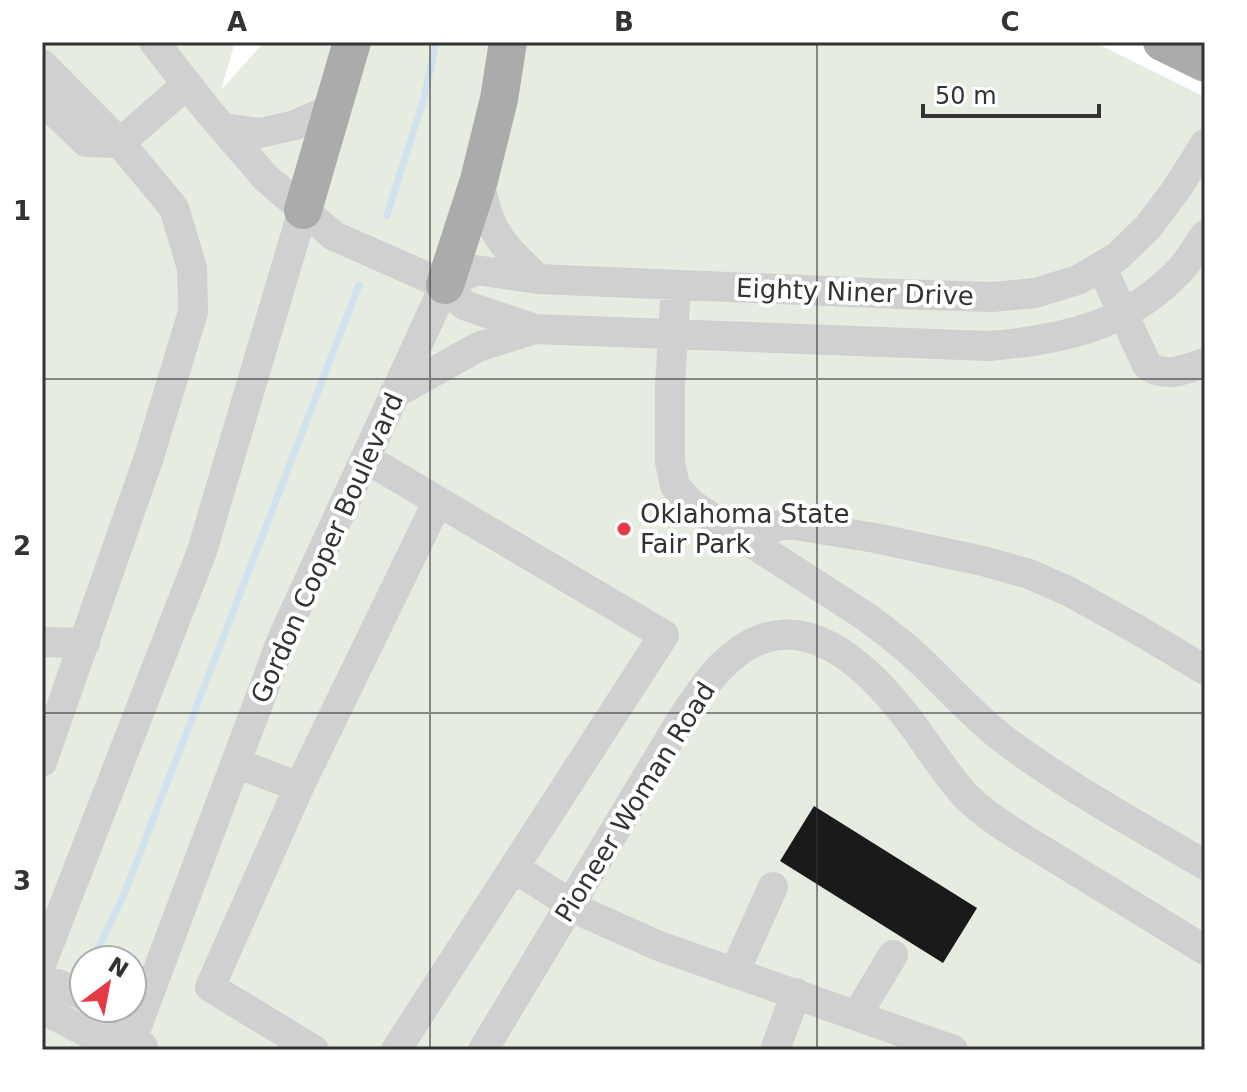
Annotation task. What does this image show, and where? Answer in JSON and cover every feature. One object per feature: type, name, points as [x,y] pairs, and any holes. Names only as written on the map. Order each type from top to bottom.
[{"type":"main road","points":[[303,210],[352,42]]},
{"type":"main road","name":"Gordon Cooper Boulevard","points":[[445,285],[479,180],[499,99],[508,42]]},
{"type":"main road","points":[[1162,42],[1205,63]]},
{"type":"street","name":"Eighty Niner Drive","points":[[154,42],[266,178],[334,236],[445,285],[464,305],[535,329],[989,346],[1035,342],[1125,314],[1144,302],[1181,269],[1205,235]]},
{"type":"street","points":[[42,64],[120,143],[174,208],[192,268],[193,312],[149,457],[85,643],[50,718],[42,762]]},
{"type":"street","points":[[42,100],[86,142],[120,143],[187,84]]},
{"type":"street","points":[[223,128],[260,133],[295,125],[331,109]]},
{"type":"street","name":"Eighty Niner Drive","points":[[445,285],[476,270],[538,279],[676,285],[992,297],[1035,293],[1078,280],[1117,257],[1148,227],[1205,144]]},
{"type":"street","points":[[479,180],[486,213],[496,234],[538,279]]},
{"type":"street","points":[[42,962],[202,551],[303,210]]},
{"type":"street","points":[[1101,266],[1147,365],[1153,370],[1167,373],[1205,363]]},
{"type":"street","name":"Gordon Cooper Boulevard","points":[[136,1047],[283,637],[445,285]]},
{"type":"street","points":[[676,285],[670,387],[670,462],[675,486],[691,504],[865,616],[914,655],[975,715],[1023,754],[1205,865]]},
{"type":"street","points":[[394,394],[478,347],[535,329]]},
{"type":"street","points":[[365,458],[664,635],[396,1050]]},
{"type":"street","points":[[314,1050],[210,987],[299,787],[438,501]]},
{"type":"street","points":[[755,545],[765,532],[779,525],[795,525],[983,561],[1029,574],[1068,591],[1205,670]]},
{"type":"street","name":"Pioneer Woman Road","points":[[483,1050],[683,717],[732,656],[761,638],[778,634],[796,634],[844,653],[860,665],[907,717],[952,780],[973,803],[1011,831],[1205,950]]},
{"type":"street","points":[[42,642],[85,643]]},
{"type":"street","points":[[236,763],[299,787]]},
{"type":"street","points":[[514,868],[605,923],[689,958],[953,1050]]},
{"type":"street","points":[[734,973],[773,887]]},
{"type":"street","points":[[857,1015],[893,955]]},
{"type":"street","points":[[42,992],[58,984],[68,989]]},
{"type":"street","points":[[775,1050],[796,993]]},
{"type":"street","points":[[42,1009],[100,1039],[136,1047]]},
{"type":"street","points":[[121,1024],[136,1047]]},
{"type":"shaded area","name":"Oklahoma State Fair Park","points":[[42,42],[235,42],[221,90],[264,42],[1094,42],[1205,97],[1205,1050],[42,1050]]},
{"type":"building","points":[[814,806],[977,908],[943,963],[780,861]]},
{"type":"waterway","points":[[387,215],[424,98],[436,42]]},
{"type":"waterway","points":[[100,944],[125,892],[359,285]]},
{"type":"place","name":"Oklahoma State Fair Park","points":[[624,529]]}]
